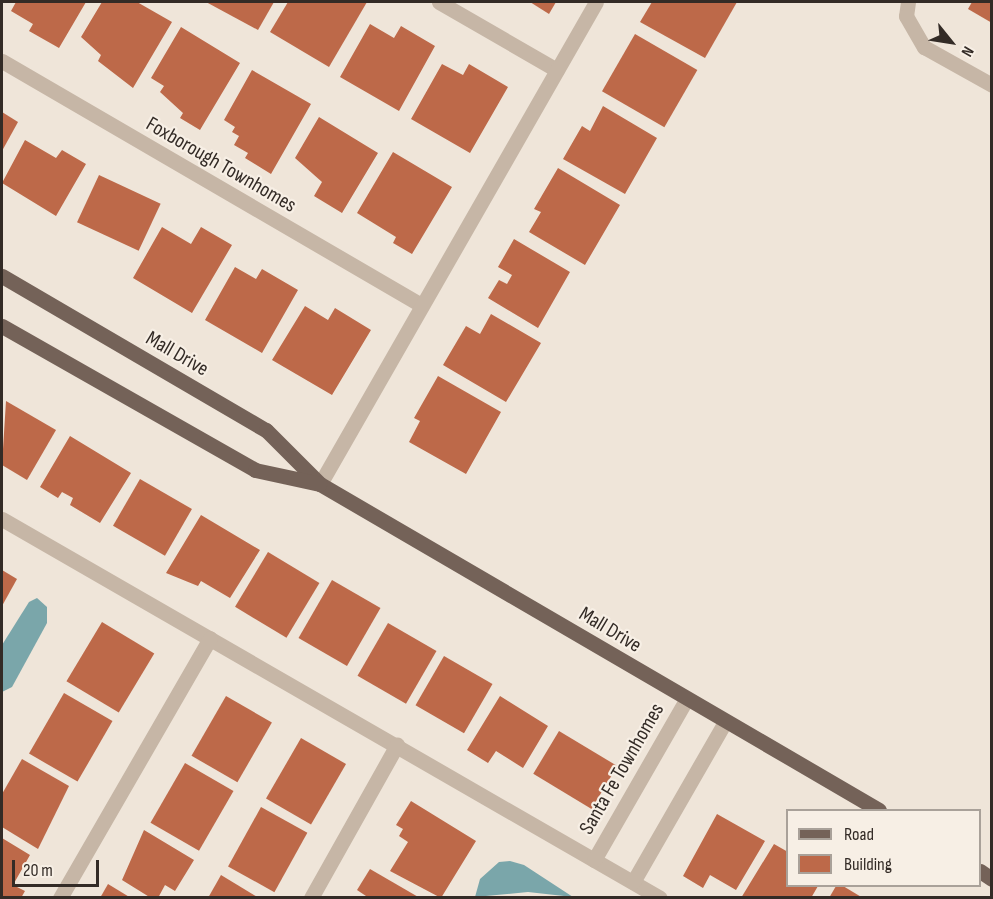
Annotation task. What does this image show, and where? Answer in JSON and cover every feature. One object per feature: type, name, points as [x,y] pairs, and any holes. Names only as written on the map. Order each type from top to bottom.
[{"type":"main road","name":"Mall Drive","points":[[2,276],[266,430],[320,484],[686,700],[877,809]]},
{"type":"main road","name":"Mall Drive","points":[[2,326],[255,470],[320,484]]},
{"type":"street","points":[[439,2],[556,70]]},
{"type":"street","points":[[320,484],[419,304],[596,2]]},
{"type":"street","points":[[908,2],[906,16],[924,47],[992,85]]},
{"type":"street","name":"Foxborough Townhomes","points":[[2,62],[419,304]]},
{"type":"street","points":[[2,519],[660,897]]},
{"type":"street","points":[[60,897],[210,638]]},
{"type":"street","name":"Santa Fe Townhomes","points":[[594,860],[686,700]]},
{"type":"street","points":[[633,882],[725,722]]},
{"type":"street","points":[[311,897],[397,745]]},
{"type":"water","points":[[37,598],[47,607],[47,623],[12,687],[2,692],[2,645],[29,602]]},
{"type":"water","points":[[510,861],[524,865],[573,897],[528,892],[475,897],[480,879],[499,862]]},
{"type":"building","points":[[16,2],[86,2],[59,48],[29,31],[33,24],[11,11]]},
{"type":"building","points":[[102,2],[137,2],[172,22],[133,88],[98,61],[101,55],[81,37]]},
{"type":"building","points":[[206,2],[274,2],[258,30]]},
{"type":"building","points":[[288,2],[367,2],[329,67],[270,32]]},
{"type":"building","points":[[530,2],[556,2],[549,14]]},
{"type":"building","points":[[652,2],[737,2],[705,58],[640,22]]},
{"type":"building","points":[[972,2],[992,2],[992,23],[968,9]]},
{"type":"building","points":[[370,24],[394,38],[401,26],[435,46],[399,111],[340,77]]},
{"type":"building","points":[[181,27],[240,63],[200,130],[180,118],[183,113],[160,92],[164,86],[151,78]]},
{"type":"building","points":[[635,34],[697,70],[664,127],[602,91]]},
{"type":"building","points":[[442,64],[463,75],[469,64],[508,87],[470,153],[411,119]]},
{"type":"building","points":[[252,70],[311,104],[271,174],[245,158],[248,153],[234,145],[239,136],[232,132],[235,127],[224,120]]},
{"type":"building","points":[[603,106],[657,138],[625,194],[563,159],[582,126],[590,131]]},
{"type":"building","points":[[2,112],[18,122],[2,151]]},
{"type":"building","points":[[319,117],[378,153],[342,213],[314,196],[322,182],[295,158]]},
{"type":"building","points":[[25,140],[56,158],[62,150],[86,164],[56,216],[2,183]]},
{"type":"building","points":[[393,152],[452,187],[412,254],[393,243],[396,237],[357,213]]},
{"type":"building","points":[[558,168],[620,205],[585,265],[529,232],[541,212],[534,209]]},
{"type":"building","points":[[99,175],[161,204],[139,251],[77,222]]},
{"type":"building","points":[[162,227],[191,244],[201,227],[232,245],[192,313],[133,278]]},
{"type":"building","points":[[514,239],[570,272],[538,328],[488,298],[499,280],[507,284],[512,275],[498,267]]},
{"type":"building","points":[[235,267],[256,279],[262,269],[298,290],[262,353],[205,320]]},
{"type":"building","points":[[305,306],[328,320],[335,308],[371,330],[332,395],[272,360]]},
{"type":"building","points":[[491,314],[541,343],[506,402],[443,365],[466,326],[480,334]]},
{"type":"building","points":[[438,376],[501,412],[466,474],[409,442],[420,421],[414,418]]},
{"type":"building","points":[[6,401],[56,430],[27,480],[2,465]]},
{"type":"building","points":[[70,436],[131,473],[100,523],[70,505],[73,498],[62,492],[58,498],[40,487]]},
{"type":"building","points":[[140,479],[192,509],[165,556],[113,526]]},
{"type":"building","points":[[201,515],[260,550],[230,598],[201,581],[198,586],[166,573]]},
{"type":"building","points":[[268,552],[319,583],[286,638],[235,607]]},
{"type":"building","points":[[2,570],[17,579],[2,606]]},
{"type":"building","points":[[332,580],[380,608],[347,666],[298,638]]},
{"type":"building","points":[[102,622],[154,653],[119,713],[66,681]]},
{"type":"building","points":[[388,623],[436,651],[406,704],[358,676]]},
{"type":"building","points":[[444,656],[492,684],[464,733],[416,705]]},
{"type":"building","points":[[64,693],[112,721],[77,782],[29,754]]},
{"type":"building","points":[[226,696],[272,722],[237,782],[192,756]]},
{"type":"building","points":[[500,696],[548,726],[523,768],[496,751],[488,763],[467,750]]},
{"type":"building","points":[[559,731],[617,766],[592,809],[533,774]]},
{"type":"building","points":[[301,738],[346,764],[311,825],[266,799]]},
{"type":"building","points":[[22,759],[69,786],[38,849],[2,827],[2,794]]},
{"type":"building","points":[[185,763],[233,791],[199,851],[150,823]]},
{"type":"building","points":[[411,801],[476,841],[441,898],[390,871],[408,842],[399,836],[403,829],[396,825]]},
{"type":"building","points":[[261,807],[307,833],[274,892],[228,866]]},
{"type":"building","points":[[717,814],[765,841],[736,890],[710,875],[703,888],[683,876]]},
{"type":"building","points":[[144,830],[194,860],[175,891],[165,885],[158,898],[151,898],[122,880]]},
{"type":"building","points":[[2,838],[30,855],[13,885],[25,891],[21,898],[2,898]]},
{"type":"building","points":[[774,844],[786,851],[786,887],[817,887],[811,898],[741,898]]},
{"type":"building","points":[[370,869],[420,898],[369,898],[357,890]]},
{"type":"building","points":[[221,875],[259,898],[208,898]]},
{"type":"building","points":[[108,884],[131,898],[100,898]]},
{"type":"building","points":[[835,887],[845,887],[863,898],[829,898]]}]
